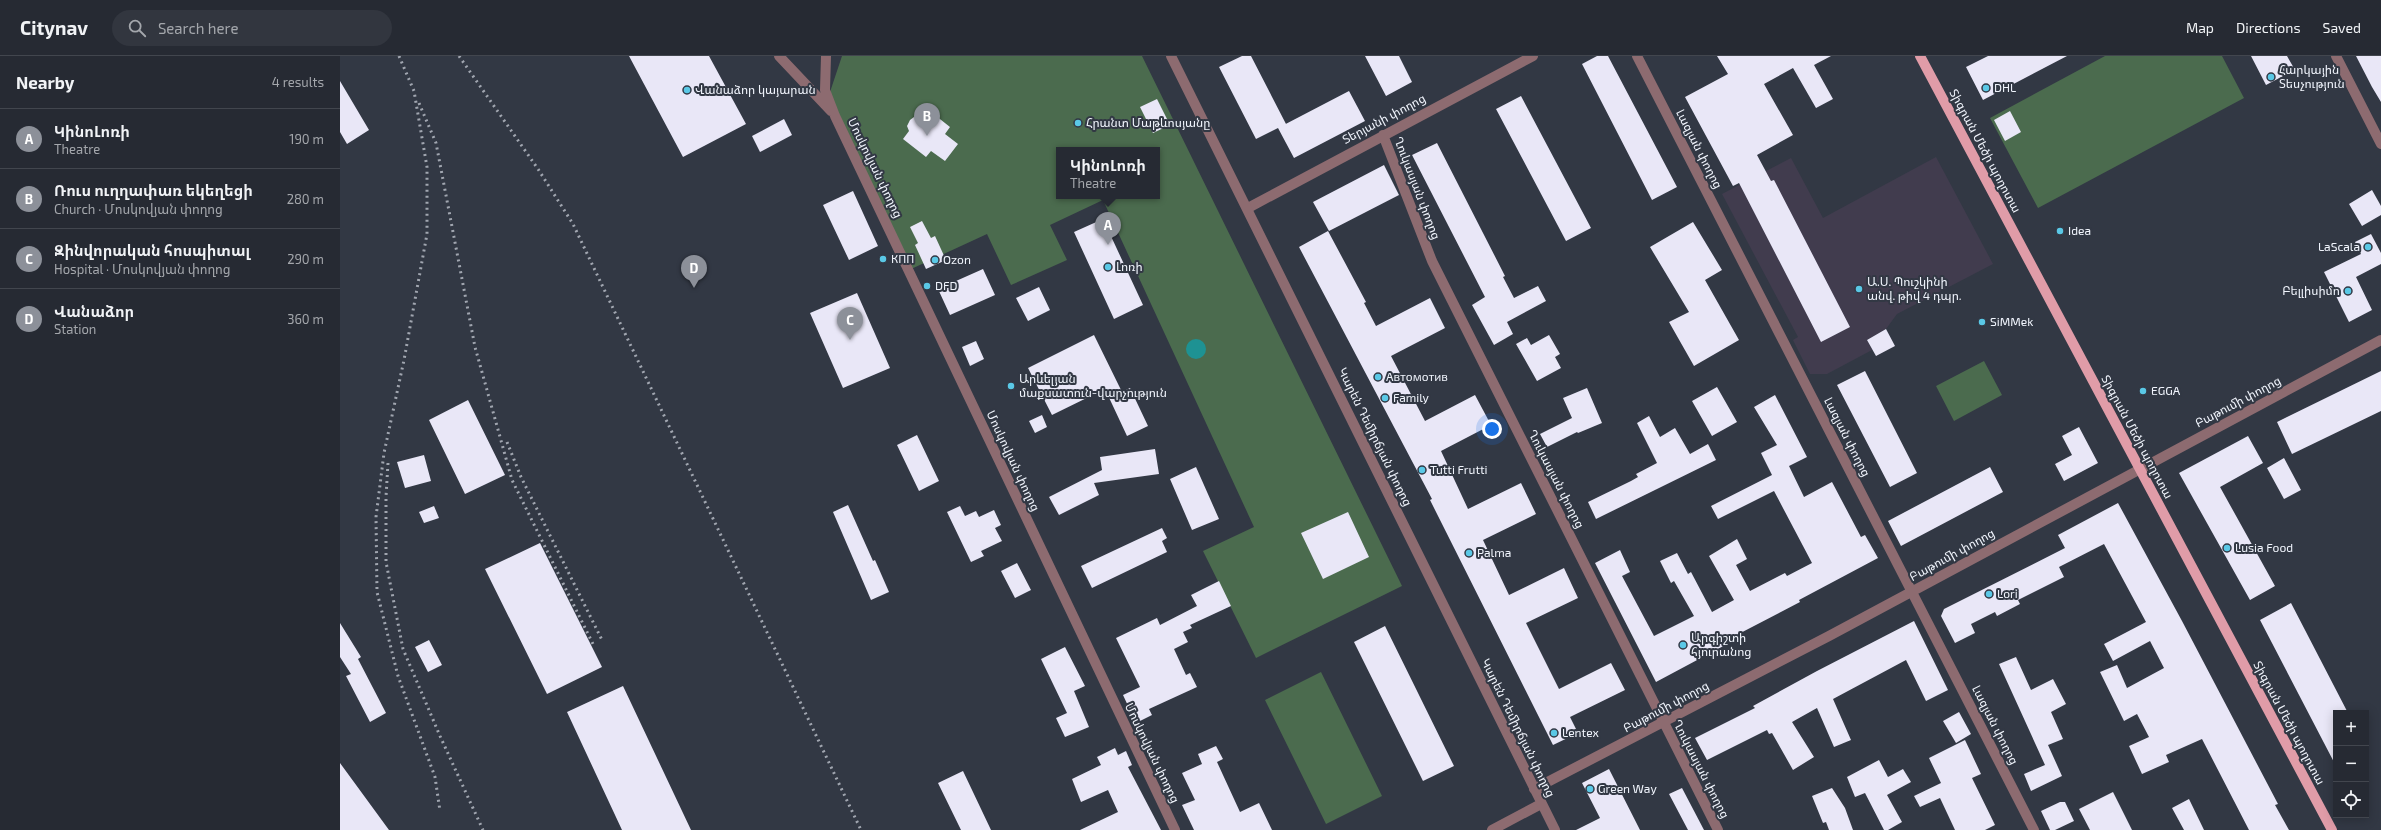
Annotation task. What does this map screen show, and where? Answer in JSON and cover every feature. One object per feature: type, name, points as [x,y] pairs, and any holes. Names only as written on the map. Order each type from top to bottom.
[{"type":"main road","name":"Տիգրան Մեծի պողոտա","points":[[1920,56],[2332,830]]},
{"type":"street","points":[[779,56],[835,116]]},
{"type":"street","name":"Մոսկովյան փողոց","points":[[826,56],[824,76],[825,90],[835,116],[1175,830]]},
{"type":"street","name":"Կարեն Դեմիրճյան փողոց","points":[[1171,56],[1248,208],[1555,830]]},
{"type":"street","name":"Տերյանի փողոց","points":[[1248,208],[1533,56]]},
{"type":"street","name":"Լազյան փողոց","points":[[1637,56],[2034,830]]},
{"type":"street","points":[[2336,56],[2381,144]]},
{"type":"street","name":"Ղուկասյան փողոց","points":[[1383,135],[1432,261],[1718,830]]},
{"type":"street","name":"Բաթումի փողոց","points":[[1534,789],[1664,723],[1912,592],[2381,340]]},
{"type":"street","points":[[1492,830],[1541,804]]},
{"type":"shaded area","points":[[842,56],[1142,56],[1402,586],[1256,658],[1203,551],[1254,527],[1103,200],[1050,225],[1067,260],[1011,285],[987,234],[909,270],[830,102],[831,89]]},
{"type":"shaded area","points":[[2105,56],[2222,56],[2244,98],[2038,208],[1990,118]]},
{"type":"shaded area","name":"Ա.Ս. Պուշկինի անվ. թիվ 4 դպր.","points":[[1936,157],[1993,264],[1897,314],[1886,329],[1867,340],[1872,350],[1827,374],[1810,374],[1793,340],[1798,337],[1722,194],[1791,158],[1823,218]]},
{"type":"shaded area","points":[[1196,339],[1203,342],[1206,349],[1203,356],[1196,359],[1189,356],[1186,349],[1189,342]]},
{"type":"shaded area","points":[[1984,361],[2002,395],[1954,421],[1936,386]]},
{"type":"shaded area","points":[[1321,672],[1382,796],[1326,824],[1265,700]]},
{"type":"building","name":"Վանաձոր կայարան","points":[[629,56],[709,56],[746,124],[683,157]]},
{"type":"building","points":[[1242,56],[1251,56],[1286,124],[1256,139],[1219,67]]},
{"type":"building","points":[[1365,56],[1399,56],[1412,82],[1386,96]]},
{"type":"building","points":[[1597,56],[1608,56],[1677,187],[1652,200],[1582,64]]},
{"type":"building","points":[[1717,56],[1831,56],[1814,65],[1833,99],[1816,108],[1793,68],[1764,84],[1793,135],[1757,155],[1771,181],[1774,180],[1850,327],[1821,342],[1739,183],[1733,186],[1685,97],[1728,74]]},
{"type":"building","points":[[1988,56],[2067,56],[1983,100],[1966,67]]},
{"type":"building","name":"Հարկային Տեսչություն","points":[[2251,56],[2287,56],[2295,70],[2266,85]]},
{"type":"building","points":[[2356,56],[2381,56],[2381,102],[2372,87]]},
{"type":"building","points":[[340,81],[369,130],[347,144],[340,132]]},
{"type":"building","points":[[1349,91],[1365,121],[1294,158],[1278,128]]},
{"type":"building","points":[[1521,96],[1591,228],[1566,241],[1496,109]]},
{"type":"building","points":[[1157,99],[1170,125],[1153,133],[1140,107]]},
{"type":"building","points":[[926,108],[950,127],[945,134],[958,144],[945,161],[931,151],[926,157],[903,139],[909,131],[907,126],[910,120],[914,117],[920,117]]},
{"type":"building","points":[[2010,111],[2021,132],[2005,141],[1994,120]]},
{"type":"building","points":[[784,119],[792,135],[760,152],[752,136]]},
{"type":"building","points":[[1437,143],[1505,276],[1503,277],[1514,298],[1538,286],[1546,301],[1507,322],[1513,334],[1494,345],[1472,305],[1485,297],[1412,155]]},
{"type":"building","points":[[1384,165],[1399,195],[1329,231],[1313,202]]},
{"type":"building","points":[[2372,190],[2381,206],[2381,215],[2362,226],[2349,204]]},
{"type":"building","points":[[853,191],[878,246],[849,260],[823,205]]},
{"type":"building","points":[[1103,219],[1143,305],[1114,319],[1074,232]]},
{"type":"building","points":[[922,221],[931,238],[935,236],[946,260],[926,269],[915,245],[918,243],[910,227]]},
{"type":"building","points":[[1693,222],[1722,270],[1705,280],[1739,340],[1694,366],[1669,322],[1689,312],[1650,247]]},
{"type":"building","points":[[1328,231],[1366,302],[1364,303],[1376,326],[1430,298],[1445,328],[1391,356],[1425,421],[1475,395],[1491,425],[1441,451],[1468,509],[1521,483],[1536,514],[1483,540],[1509,595],[1564,568],[1578,598],[1526,623],[1559,689],[1611,663],[1625,690],[1570,717],[1578,733],[1553,745],[1430,500],[1432,499],[1299,247]]},
{"type":"building","name":"Բելլիսիմո","points":[[2371,234],[2381,253],[2381,264],[2356,277],[2372,310],[2349,322],[2324,272],[2361,254],[2355,242]]},
{"type":"building","points":[[983,269],[995,295],[950,315],[938,289]]},
{"type":"building","points":[[1039,287],[1050,310],[1028,321],[1016,298]]},
{"type":"building","points":[[857,293],[890,368],[843,388],[810,313]]},
{"type":"building","points":[[1886,329],[1895,346],[1876,356],[1867,340]]},
{"type":"building","points":[[1094,335],[1122,392],[1130,388],[1148,426],[1127,436],[1105,389],[1052,415],[1028,368]]},
{"type":"building","points":[[1549,335],[1560,354],[1555,357],[1561,368],[1537,381],[1516,344],[1527,338],[1531,345]]},
{"type":"building","points":[[976,341],[984,359],[970,366],[962,347]]},
{"type":"building","points":[[1865,371],[1917,473],[1890,487],[1837,385]]},
{"type":"building","points":[[2381,371],[2381,411],[2292,454],[2277,422]]},
{"type":"building","points":[[1717,387],[1737,422],[1712,436],[1692,401]]},
{"type":"building","points":[[1587,388],[1602,423],[1578,433],[1577,432],[1547,447],[1540,434],[1572,418],[1563,398]]},
{"type":"building","points":[[1775,395],[1807,457],[1789,466],[1804,497],[1832,482],[1861,537],[1865,535],[1878,558],[1799,600],[1800,602],[1727,640],[1729,643],[1656,682],[1595,563],[1620,550],[1630,572],[1622,576],[1654,636],[1694,616],[1674,581],[1671,583],[1660,561],[1677,553],[1688,574],[1691,572],[1712,612],[1734,600],[1709,556],[1737,539],[1747,559],[1736,565],[1750,591],[1785,573],[1787,576],[1812,563],[1774,491],[1718,519],[1711,506],[1772,475],[1761,453],[1777,445],[1754,407]]},
{"type":"building","points":[[468,400],[505,475],[465,494],[429,420]]},
{"type":"building","points":[[1042,415],[1047,427],[1035,433],[1029,421]]},
{"type":"building","points":[[1649,416],[1660,437],[1675,428],[1690,454],[1708,444],[1716,460],[1596,519],[1588,502],[1631,481],[1638,477],[1636,474],[1657,463],[1637,423]]},
{"type":"building","points":[[2079,427],[2098,463],[2064,481],[2055,464],[2072,455],[2062,436]]},
{"type":"building","points":[[917,435],[939,481],[919,491],[897,445]]},
{"type":"building","points":[[2248,436],[2263,463],[2220,487],[2275,586],[2250,600],[2179,473]]},
{"type":"building","points":[[1155,449],[1159,474],[1094,483],[1099,495],[1059,515],[1049,497],[1102,470],[1100,457]]},
{"type":"building","points":[[424,455],[431,481],[405,488],[397,462]]},
{"type":"building","points":[[2284,458],[2301,490],[2284,499],[2267,468]]},
{"type":"building","points":[[1196,467],[1219,519],[1192,530],[1170,479]]},
{"type":"building","points":[[1990,467],[2003,492],[1901,546],[1888,521]]},
{"type":"building","points":[[2118,503],[2278,804],[2275,805],[2289,830],[2249,830],[2202,739],[2166,755],[2169,762],[2142,774],[2129,746],[2149,737],[2137,714],[2124,721],[2100,672],[2117,665],[2127,688],[2164,668],[2150,641],[2113,661],[2104,644],[2146,622],[2104,544],[2059,567],[2064,577],[2018,600],[2020,604],[1997,616],[1995,612],[1971,624],[1975,633],[1955,643],[1941,616],[1944,609],[2065,548],[2058,535]]},
{"type":"building","points":[[848,505],[873,561],[875,560],[889,592],[871,600],[833,512]]},
{"type":"building","points":[[434,506],[439,518],[424,523],[419,512]]},
{"type":"building","points":[[960,506],[965,516],[976,511],[979,517],[994,510],[1001,525],[995,528],[1002,541],[981,551],[984,556],[971,562],[947,512]]},
{"type":"building","points":[[1348,512],[1369,557],[1323,579],[1301,533]]},
{"type":"building","points":[[1162,528],[1167,538],[1162,541],[1167,552],[1092,588],[1081,566]]},
{"type":"building","points":[[540,543],[602,667],[547,694],[485,569]]},
{"type":"building","points":[[1017,563],[1031,590],[1015,598],[1001,571]]},
{"type":"building","points":[[1219,581],[1231,606],[1190,625],[1192,628],[1183,632],[1188,642],[1174,649],[1186,675],[1190,673],[1197,687],[1149,709],[1152,715],[1136,723],[1123,695],[1140,687],[1116,638],[1157,618],[1160,625],[1197,606],[1191,595]]},
{"type":"building","points":[[2291,603],[2346,710],[2333,710],[2333,760],[2260,620]]},
{"type":"building","points":[[1914,621],[1948,690],[1926,701],[1906,660],[1833,699],[1851,740],[1834,747],[1817,708],[1792,722],[1814,757],[1793,770],[1772,733],[1769,734],[1767,730],[1707,760],[1695,738],[1755,708],[1753,706]]},
{"type":"building","points":[[340,623],[361,657],[358,659],[386,713],[370,722],[346,676],[351,674],[340,657]]},
{"type":"building","points":[[1385,626],[1454,766],[1423,781],[1354,642]]},
{"type":"building","points":[[429,640],[442,665],[428,672],[415,647]]},
{"type":"building","points":[[1065,647],[1085,686],[1074,691],[1089,727],[1065,737],[1056,718],[1067,713],[1041,659]]},
{"type":"building","points":[[2016,657],[2031,690],[2053,679],[2066,704],[2051,712],[2063,739],[2048,745],[2062,776],[2031,791],[2024,774],[2045,765],[1999,664]]},
{"type":"building","points":[[623,686],[691,830],[622,830],[567,712]]},
{"type":"building","points":[[1959,712],[1971,734],[1956,743],[1943,721]]},
{"type":"building","points":[[1965,740],[1981,774],[1972,778],[1995,825],[1985,830],[1955,830],[1940,798],[1920,807],[1914,796],[1941,783],[1929,758]]},
{"type":"building","points":[[1216,746],[1223,759],[1217,762],[1240,812],[1259,803],[1272,830],[1194,830],[1182,805],[1195,800],[1182,773],[1202,764],[1198,754]]},
{"type":"building","points":[[1115,748],[1118,755],[1126,751],[1132,765],[1128,767],[1161,830],[1080,830],[1118,812],[1108,790],[1081,802],[1072,779],[1101,765],[1097,757]]},
{"type":"building","points":[[1879,760],[1888,777],[1903,769],[1911,782],[1887,795],[1902,822],[1888,830],[1884,830],[1865,793],[1855,797],[1847,777]]},
{"type":"building","points":[[340,763],[389,830],[340,830]]},
{"type":"building","points":[[1609,769],[1640,830],[1576,830],[1600,818],[1582,783]]},
{"type":"building","points":[[963,771],[991,830],[961,830],[938,783]]},
{"type":"building","points":[[1682,788],[1704,830],[1688,830],[1669,794]]},
{"type":"building","points":[[1832,788],[1845,808],[1853,830],[1829,830],[1826,822],[1823,823],[1812,796]]},
{"type":"building","points":[[2113,792],[2132,830],[2090,830],[2079,809]]},
{"type":"building","points":[[2189,799],[2204,830],[2184,830],[2172,808]]},
{"type":"building","points":[[2060,802],[2065,802],[2074,821],[2055,830],[2050,830],[2041,811]]},
{"type":"railway","points":[[399,56],[414,91],[427,167],[427,234],[404,360],[384,453],[376,517],[377,592],[398,676],[435,777],[440,811]]},
{"type":"railway","points":[[459,56],[538,169],[573,224],[861,830]]},
{"type":"railway","points":[[419,103],[436,143],[475,347],[512,480],[593,644]]},
{"type":"railway","points":[[507,442],[521,477],[602,640]]},
{"type":"railway","points":[[388,463],[386,497],[386,562],[403,649],[440,736],[483,830]]},
{"type":"place","name":"Հարկային Տեսչություն","points":[[2271,77]]},
{"type":"place","name":"DHL","points":[[1986,88]]},
{"type":"place","name":"Վանաձոր կայարան","points":[[687,90]]},
{"type":"place","name":"Հրանտ Մաթևոսյանը","points":[[1078,123]]},
{"type":"place","name":"Ռուս ուղղափառ եկեղեցի","points":[[927,136]]},
{"type":"place","name":"Idea","points":[[2060,231]]},
{"type":"place","name":"ԿինոԼոռի","points":[[1108,245]]},
{"type":"place","name":"LaScala","points":[[2368,247]]},
{"type":"place","name":"КПП","points":[[883,259]]},
{"type":"place","name":"Ozon","points":[[935,260]]},
{"type":"place","name":"Լոռի","points":[[1108,267]]},
{"type":"place","name":"DFD","points":[[927,286]]},
{"type":"place","name":"Վանաձոր","points":[[694,288]]},
{"type":"place","name":"Ա.Ս. Պուշկինի անվ. թիվ 4 դպր.","points":[[1859,289]]},
{"type":"place","name":"Բելլիսիմո","points":[[2348,291]]},
{"type":"place","name":"SiMMek","points":[[1982,322]]},
{"type":"place","name":"Զինվորական հոսպիտալ","points":[[850,340]]},
{"type":"place","name":"Автомотив","points":[[1378,377]]},
{"type":"place","name":"Արևելյան մաքսատուն-վարչություն","points":[[1011,386]]},
{"type":"place","name":"EGGA","points":[[2143,391]]},
{"type":"place","name":"Family","points":[[1385,398]]},
{"type":"place","name":"Tutti Frutti","points":[[1422,470]]},
{"type":"place","name":"Lusia Food","points":[[2227,548]]},
{"type":"place","name":"Palma","points":[[1469,553]]},
{"type":"place","name":"Lori","points":[[1989,594]]},
{"type":"place","name":"Արգիշտի հյուրանոց","points":[[1683,645]]},
{"type":"place","name":"Lentex","points":[[1554,733]]},
{"type":"place","name":"Green Way","points":[[1590,789]]}]
